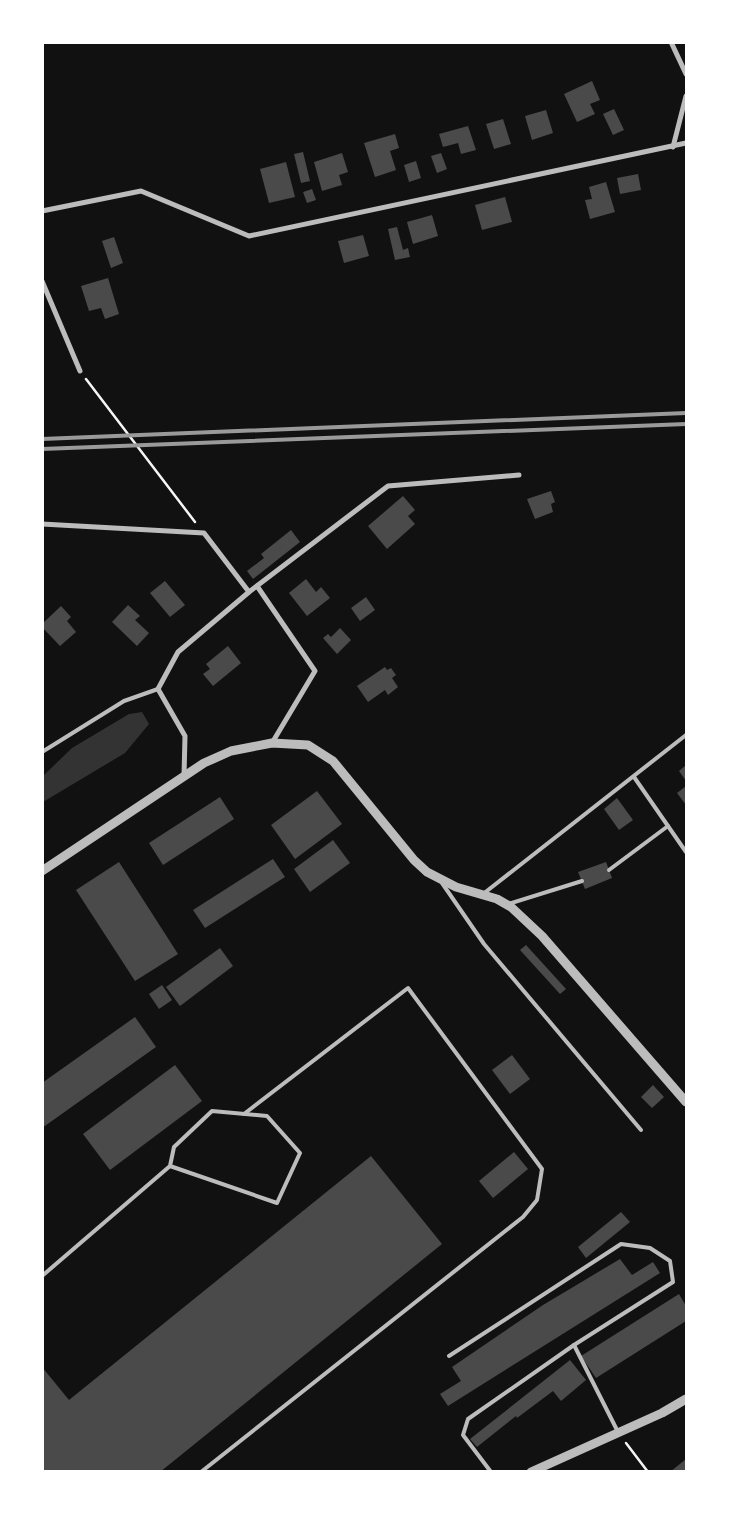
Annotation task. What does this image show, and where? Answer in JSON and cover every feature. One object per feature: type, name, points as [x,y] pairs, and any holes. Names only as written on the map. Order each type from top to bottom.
[{"type":"street","points":[[671,42],[686,74]]},
{"type":"street","points":[[673,146],[686,96]]},
{"type":"street","points":[[42,211],[141,191],[249,236],[686,143]]},
{"type":"street","points":[[42,281],[80,371]]},
{"type":"street","points":[[184,776],[185,736],[158,689],[178,652],[248,592],[388,486],[519,476]]},
{"type":"street","points":[[42,524],[204,533],[248,592]]},
{"type":"street","points":[[257,586],[315,672],[272,743]]},
{"type":"street","points":[[42,871],[204,763],[231,750],[272,743],[308,746],[333,761],[414,860],[427,872],[456,887],[483,894],[507,904],[542,936],[686,1102]]},
{"type":"street","points":[[531,1472],[662,1413],[686,1399]]},
{"type":"lane","points":[[42,752],[124,701],[158,689]]},
{"type":"lane","points":[[483,894],[686,735]]},
{"type":"lane","points":[[634,777],[686,852]]},
{"type":"lane","points":[[609,870],[668,826]]},
{"type":"lane","points":[[440,879],[484,944],[640,1130]]},
{"type":"lane","points":[[507,904],[582,881]]},
{"type":"lane","points":[[201,1472],[523,1217],[536,1200],[542,1169],[408,988],[244,1114]]},
{"type":"lane","points":[[42,1276],[170,1166],[174,1148],[212,1111],[267,1116],[300,1153],[277,1203],[170,1166]]},
{"type":"lane","points":[[448,1356],[621,1244],[650,1248],[670,1260],[673,1282],[574,1346],[468,1419],[463,1435],[491,1472]]},
{"type":"lane","points":[[574,1346],[618,1432]]},
{"type":"path","points":[[80,371],[204,533]]},
{"type":"path","points":[[618,1432],[648,1472]]},
{"type":"shaded area","points":[[142,712],[149,724],[125,753],[43,802],[43,776],[72,748],[129,714]]},
{"type":"building","points":[[592,81],[600,100],[590,104],[595,114],[577,122],[564,94]]},
{"type":"building","points":[[614,109],[624,130],[613,135],[603,114]]},
{"type":"building","points":[[546,110],[553,133],[532,140],[525,116]]},
{"type":"building","points":[[503,119],[511,144],[494,149],[486,124]]},
{"type":"building","points":[[468,126],[476,150],[461,154],[458,143],[443,147],[439,134]]},
{"type":"building","points":[[395,134],[399,148],[390,151],[396,170],[375,177],[364,143]]},
{"type":"building","points":[[303,152],[310,181],[301,183],[294,154]]},
{"type":"building","points":[[342,153],[348,172],[339,175],[342,185],[322,191],[314,162]]},
{"type":"building","points":[[441,153],[447,169],[437,173],[431,156]]},
{"type":"building","points":[[416,161],[421,178],[409,182],[404,165]]},
{"type":"building","points":[[286,162],[295,197],[269,203],[260,169]]},
{"type":"building","points":[[638,174],[641,190],[620,194],[617,178]]},
{"type":"building","points":[[606,182],[615,212],[590,219],[585,200],[592,199],[589,187]]},
{"type":"building","points":[[312,189],[316,200],[307,203],[303,192]]},
{"type":"building","points":[[505,197],[512,222],[482,230],[475,205]]},
{"type":"building","points":[[432,215],[438,236],[413,244],[407,222]]},
{"type":"building","points":[[397,227],[403,250],[408,248],[410,257],[395,260],[388,229]]},
{"type":"building","points":[[363,235],[369,256],[344,263],[338,241]]},
{"type":"building","points":[[114,237],[123,263],[111,268],[102,241]]},
{"type":"building","points":[[108,278],[119,314],[105,319],[101,308],[89,311],[81,286]]},
{"type":"building","points":[[551,491],[555,502],[551,504],[553,512],[535,519],[527,499]]},
{"type":"building","points":[[403,496],[415,510],[408,516],[415,524],[387,549],[368,526]]},
{"type":"building","points":[[291,530],[300,542],[253,579],[247,571],[264,558],[261,554]]},
{"type":"building","points":[[306,579],[316,592],[321,587],[330,598],[307,616],[289,593]]},
{"type":"building","points":[[165,581],[185,605],[170,617],[150,593]]},
{"type":"building","points":[[366,597],[375,610],[360,621],[351,608]]},
{"type":"building","points":[[128,605],[140,616],[135,620],[149,633],[137,646],[112,622]]},
{"type":"building","points":[[61,606],[71,617],[67,621],[76,632],[60,646],[42,627],[42,624]]},
{"type":"building","points":[[340,628],[351,640],[337,654],[323,638],[328,634],[331,637]]},
{"type":"building","points":[[228,646],[241,663],[213,686],[203,674],[210,669],[206,664]]},
{"type":"building","points":[[385,667],[387,670],[391,668],[396,675],[392,678],[398,687],[388,695],[385,690],[368,702],[357,686]]},
{"type":"building","points":[[686,765],[686,781],[679,771]]},
{"type":"building","points":[[686,786],[686,805],[677,793]]},
{"type":"building","points":[[317,791],[342,824],[295,859],[271,825]]},
{"type":"building","points":[[220,797],[234,819],[163,865],[149,843]]},
{"type":"building","points":[[617,798],[633,820],[619,830],[604,809]]},
{"type":"building","points":[[333,840],[350,863],[310,892],[294,869]]},
{"type":"building","points":[[273,859],[285,877],[205,928],[193,910]]},
{"type":"building","points":[[119,862],[178,954],[135,981],[76,890]]},
{"type":"building","points":[[606,862],[612,878],[585,889],[578,872]]},
{"type":"building","points":[[526,945],[566,989],[560,994],[520,950]]},
{"type":"building","points":[[220,948],[233,966],[180,1006],[166,987]]},
{"type":"building","points":[[162,985],[172,1000],[159,1009],[149,994]]},
{"type":"building","points":[[135,1017],[156,1047],[42,1128],[42,1083]]},
{"type":"building","points":[[512,1055],[530,1079],[510,1094],[492,1070]]},
{"type":"building","points":[[175,1065],[202,1101],[110,1170],[83,1134]]},
{"type":"building","points":[[653,1085],[664,1097],[652,1108],[641,1097]]},
{"type":"building","points":[[514,1152],[528,1169],[493,1198],[479,1181]]},
{"type":"building","points":[[371,1156],[442,1244],[160,1472],[42,1472],[42,1367],[69,1400]]},
{"type":"building","points":[[621,1212],[630,1222],[586,1258],[578,1247]]},
{"type":"building","points":[[620,1259],[632,1275],[653,1262],[660,1273],[448,1406],[440,1394],[461,1381],[452,1367],[543,1305]]},
{"type":"building","points":[[679,1294],[686,1306],[686,1321],[596,1378],[581,1356]]},
{"type":"building","points":[[570,1360],[586,1380],[561,1401],[553,1391],[517,1418],[516,1416],[477,1447],[470,1439]]},
{"type":"building","points":[[686,1459],[686,1472],[670,1472]]},
{"type":"railway","points":[[42,439],[686,413]]},
{"type":"railway","points":[[42,449],[686,424]]}]
